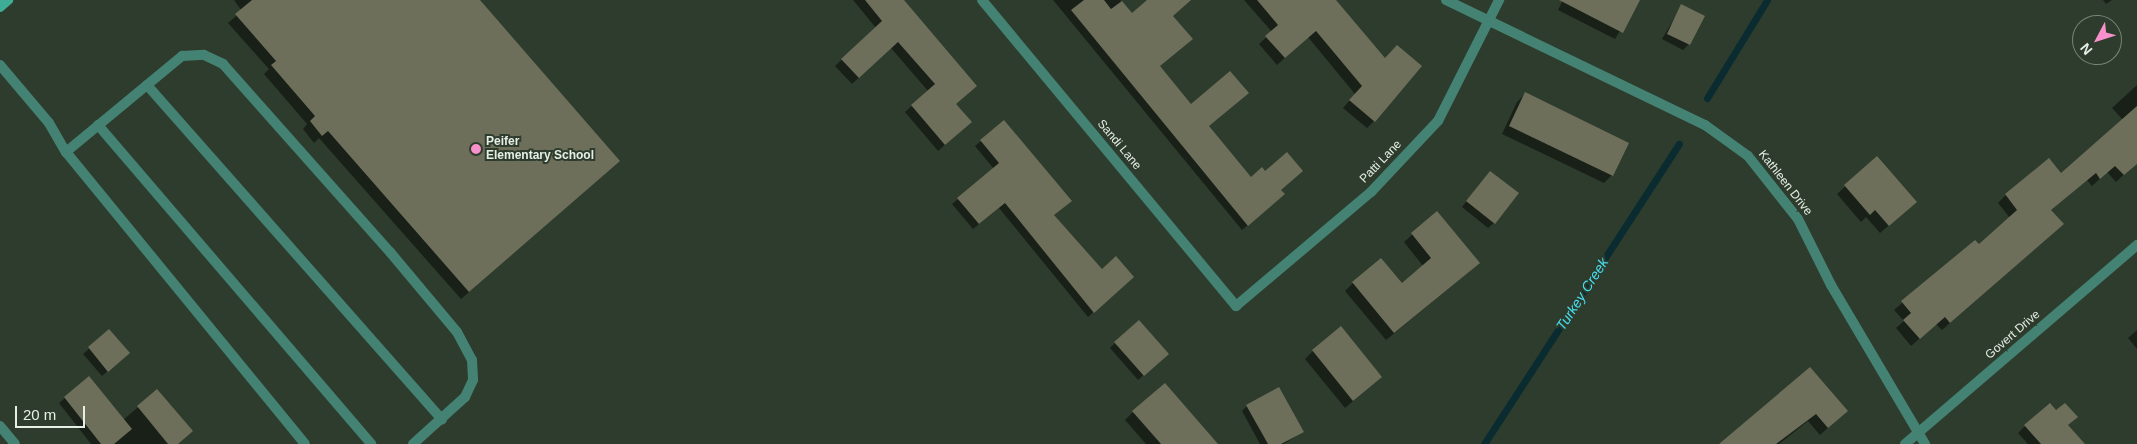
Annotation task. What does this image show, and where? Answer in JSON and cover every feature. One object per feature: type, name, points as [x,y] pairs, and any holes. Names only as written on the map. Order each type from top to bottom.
[{"type":"street","points":[[0,7],[8,0]]},
{"type":"street","name":"Sandi Lane","points":[[982,0],[1236,306]]},
{"type":"street","name":"Kathleen Drive","points":[[1446,0],[1488,23],[1704,126],[1748,156],[1798,219],[1831,284],[1916,434],[1924,444]]},
{"type":"street","name":"Patti Lane","points":[[1236,306],[1371,192],[1438,121],[1499,0]]},
{"type":"street","points":[[66,152],[182,56],[204,55],[223,64],[390,252],[457,332],[472,360],[473,380],[465,397],[442,420],[413,444]]},
{"type":"street","points":[[0,65],[49,123],[66,152],[305,444]]},
{"type":"street","points":[[147,85],[442,420]]},
{"type":"street","points":[[98,125],[370,444]]},
{"type":"street","name":"Govert Drive","points":[[1906,444],[2137,245]]},
{"type":"street","points":[[0,426],[14,444]]},
{"type":"building","name":"Peifer Elementary School","points":[[252,0],[480,0],[620,161],[469,292],[328,131],[322,136],[310,121],[315,116],[271,65],[276,61],[235,14]]},
{"type":"building","points":[[865,0],[904,0],[977,86],[956,104],[972,122],[945,145],[911,105],[935,84],[898,42],[859,78],[841,59],[882,21]]},
{"type":"building","points":[[1084,0],[1104,0],[1111,9],[1122,1],[1132,13],[1147,0],[1191,0],[1173,16],[1193,39],[1160,66],[1191,104],[1230,71],[1249,93],[1209,126],[1251,177],[1262,167],[1265,171],[1287,152],[1303,171],[1281,190],[1285,194],[1248,226],[1071,10]]},
{"type":"building","points":[[1257,0],[1336,0],[1385,58],[1397,45],[1422,66],[1375,122],[1349,100],[1362,86],[1316,31],[1285,58],[1265,36],[1278,25]]},
{"type":"building","points":[[1559,0],[1640,0],[1623,33]]},
{"type":"building","points":[[1681,4],[1705,16],[1690,45],[1667,34]]},
{"type":"building","points":[[1525,92],[1629,143],[1613,176],[1509,126]]},
{"type":"building","points":[[2137,106],[2137,164],[2124,175],[2115,166],[2100,179],[2096,173],[2051,210],[2064,224],[1950,323],[1945,317],[1920,339],[1903,320],[1911,313],[1901,301],[1975,240],[1979,244],[2017,210],[2005,194],[2049,158],[2061,173]]},
{"type":"building","points":[[1004,120],[1072,201],[1054,215],[1102,269],[1116,256],[1134,277],[1094,313],[1005,203],[979,224],[957,198],[999,163],[980,140]]},
{"type":"building","points":[[1877,156],[1917,202],[1889,226],[1875,210],[1870,215],[1844,185]]},
{"type":"building","points":[[1490,171],[1519,193],[1495,224],[1466,201]]},
{"type":"building","points":[[1437,211],[1480,263],[1394,333],[1352,282],[1381,258],[1402,283],[1431,258],[1411,233]]},
{"type":"building","points":[[1139,320],[1169,354],[1144,376],[1114,342]]},
{"type":"building","points":[[1341,326],[1382,377],[1353,401],[1312,350]]},
{"type":"building","points":[[109,329],[130,353],[108,372],[88,347]]},
{"type":"building","points":[[1810,367],[1848,411],[1828,428],[1816,414],[1776,444],[1719,444]]},
{"type":"building","points":[[89,376],[132,429],[114,444],[101,444],[64,397]]},
{"type":"building","points":[[1165,383],[1218,444],[1161,444],[1132,411]]},
{"type":"building","points":[[1279,387],[1304,432],[1281,444],[1268,444],[1246,405]]},
{"type":"building","points":[[157,389],[193,431],[178,444],[168,444],[137,406]]},
{"type":"building","points":[[2050,403],[2056,410],[2065,403],[2078,417],[2068,425],[2085,444],[2041,444],[2024,425]]},
{"type":"waterway","name":"Turkey Creek","points":[[1707,98],[1767,0]]},
{"type":"waterway","name":"Turkey Creek","points":[[1484,444],[1679,144]]},
{"type":"place","name":"Peifer Elementary School","points":[[476,149]]}]
